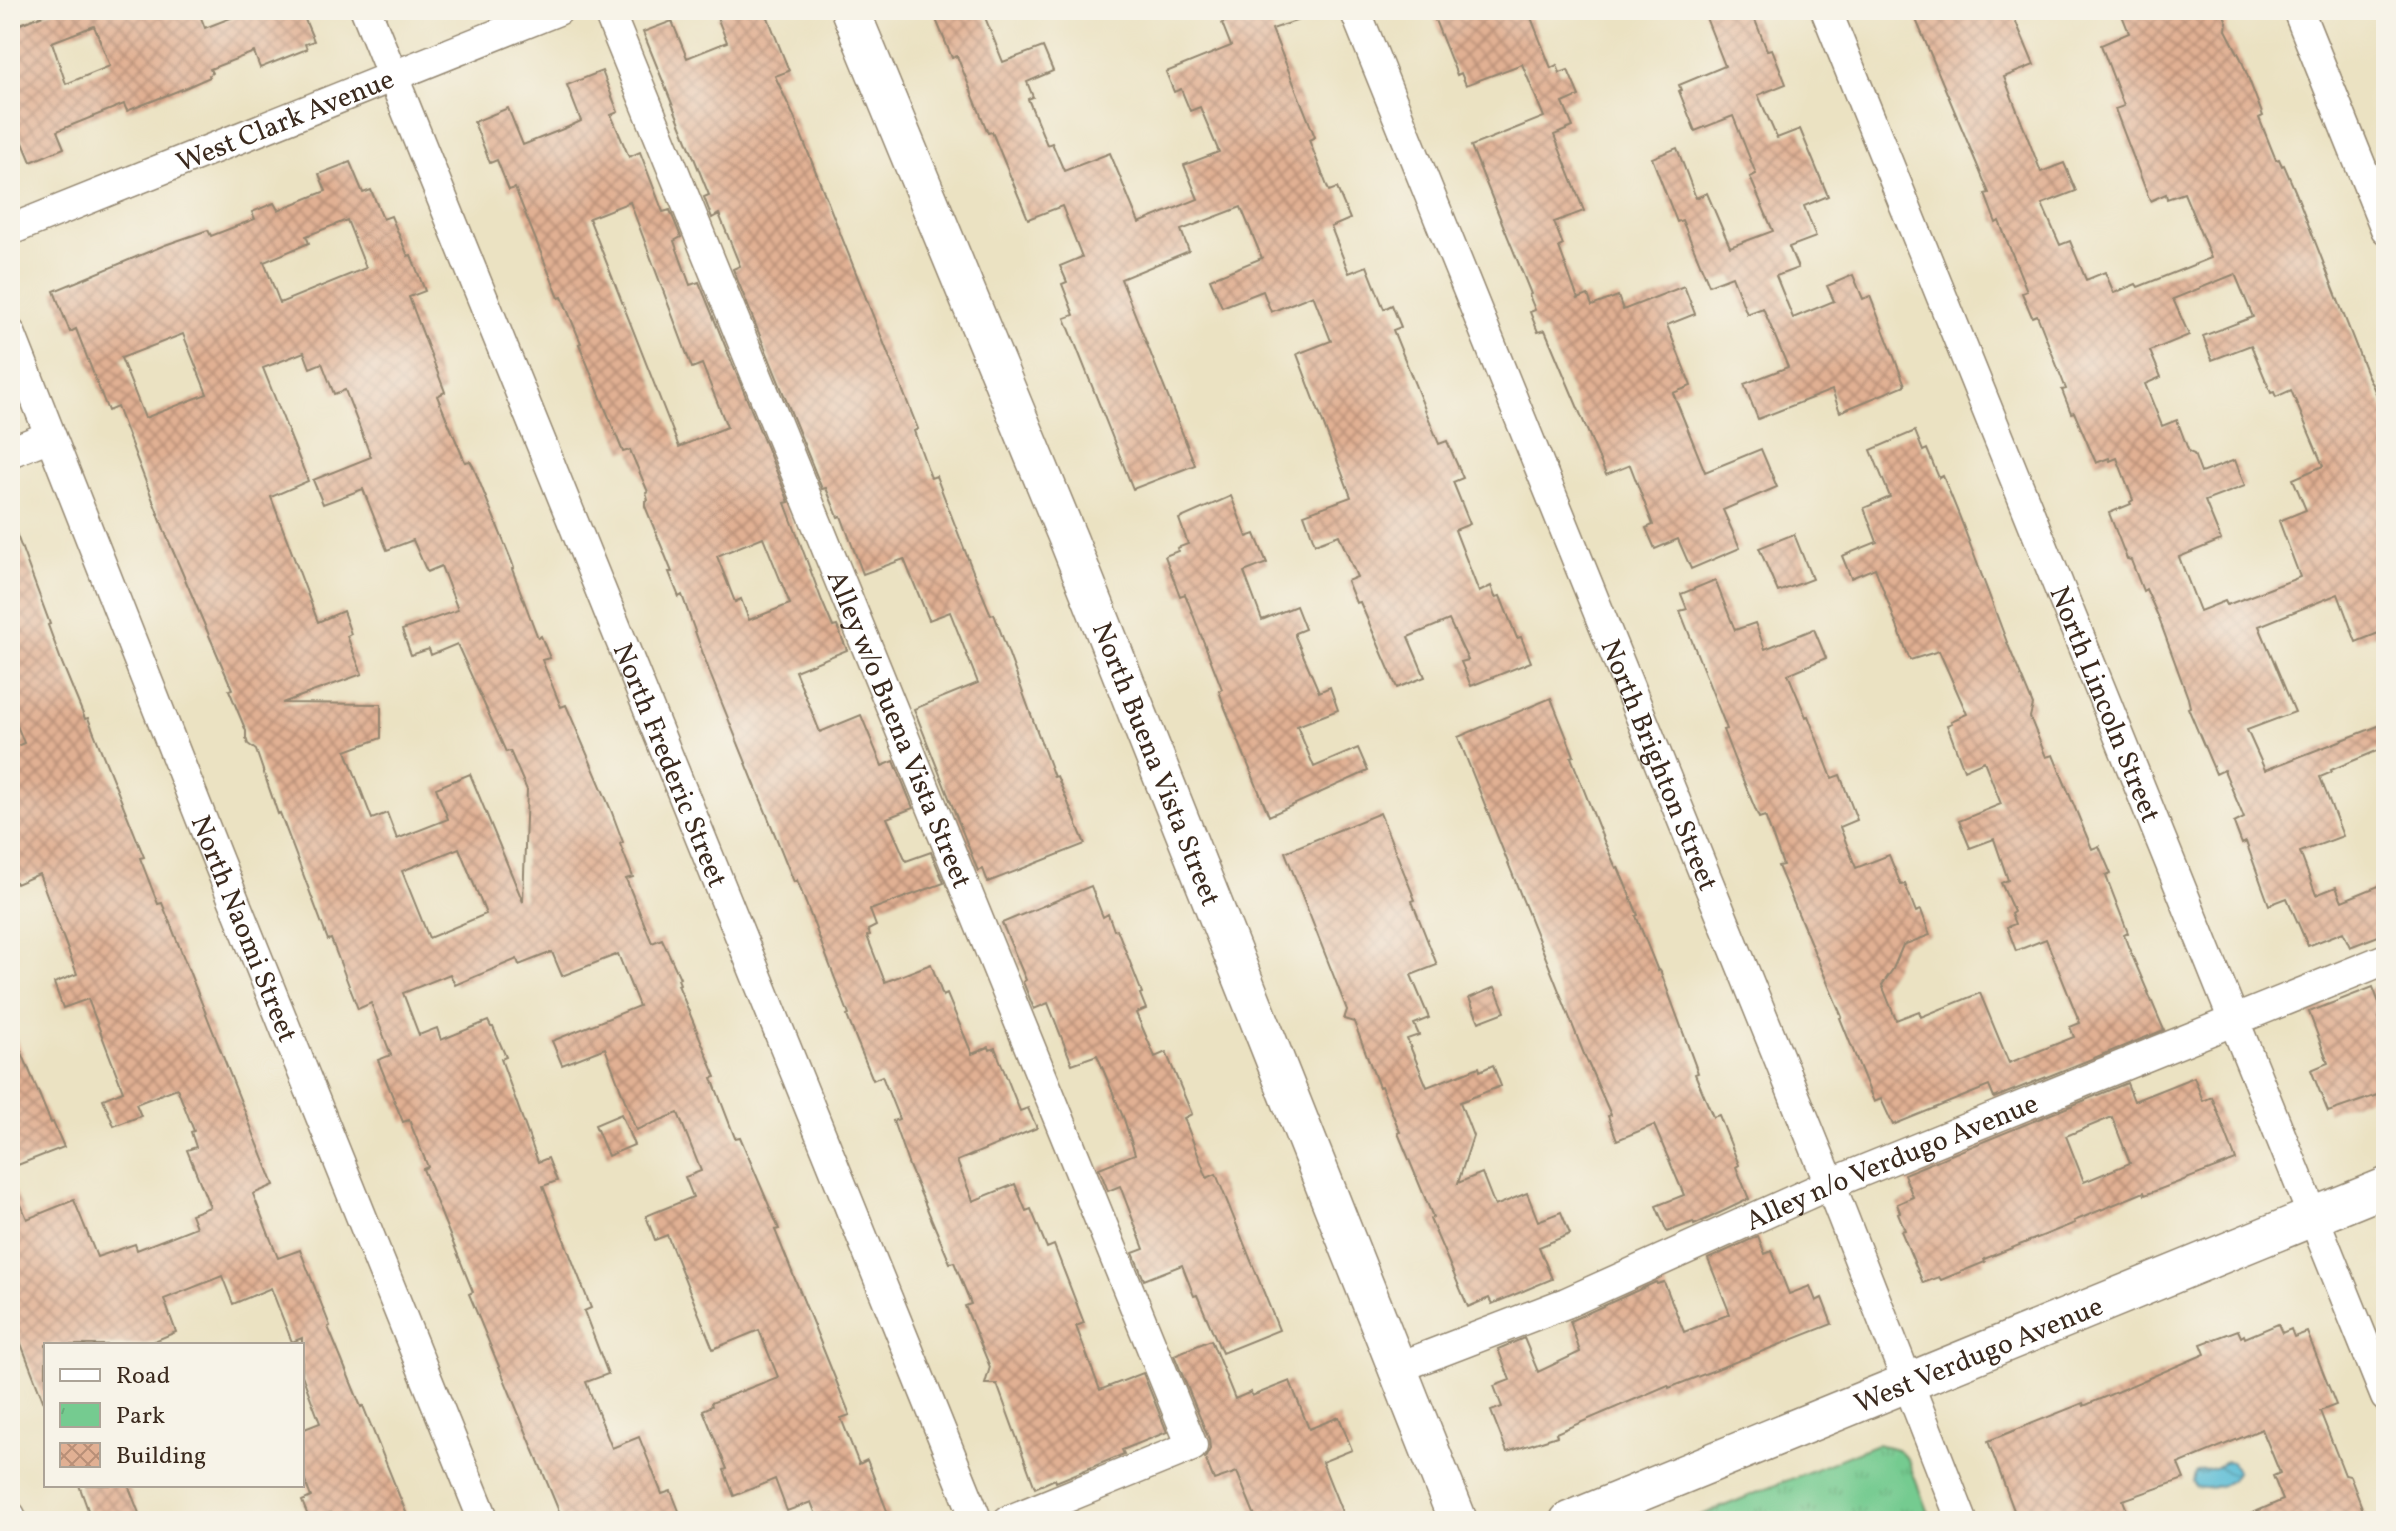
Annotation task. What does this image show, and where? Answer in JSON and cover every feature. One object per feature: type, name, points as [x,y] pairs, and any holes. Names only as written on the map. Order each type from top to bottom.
[{"type":"main road","name":"North Buena Vista Street","points":[[850,10],[1069,541],[1458,1521]]},
{"type":"main road","name":"West Verdugo Avenue","points":[[1569,1521],[2386,1187]]},
{"type":"street","name":"North Frederic Street","points":[[366,10],[977,1521]]},
{"type":"street","name":"West Clark Avenue","points":[[10,230],[558,10]]},
{"type":"street","name":"Alley w/o Buena Vista Street","points":[[608,10],[1192,1446],[1070,1509]]},
{"type":"street","name":"North Brighton Street","points":[[1355,10],[1830,1184],[1962,1521]]},
{"type":"street","name":"North Lincoln Street","points":[[1826,10],[2386,1397]]},
{"type":"street","points":[[2298,10],[2386,229]]},
{"type":"street","name":"North Naomi Street","points":[[10,333],[484,1521]]},
{"type":"street","points":[[10,452],[50,436]]},
{"type":"street","name":"Alley n/o Verdugo Avenue","points":[[1397,1368],[1566,1303],[1830,1184],[2386,959]]},
{"type":"street","points":[[1008,1521],[1070,1509]]},
{"type":"green space","points":[[1877,1444],[1897,1449],[1908,1460],[1931,1521],[1687,1521]]},
{"type":"water","points":[[2232,1462],[2237,1471],[2230,1480],[2214,1487],[2196,1487],[2193,1482],[2195,1473]]},
{"type":"building","points":[[56,10],[198,10],[205,28],[251,10],[301,10],[314,41],[305,44],[307,49],[260,68],[254,52],[210,69],[210,77],[185,88],[127,111],[124,104],[57,131],[64,148],[31,162],[19,133],[10,136],[10,28]],"holes":[[[94,26],[110,66],[66,84],[52,42]]]},
{"type":"building","points":[[732,10],[765,10],[789,71],[775,76],[918,429],[914,431],[931,478],[936,476],[991,615],[994,614],[1054,777],[1057,776],[1085,844],[988,882],[983,869],[978,871],[914,709],[978,683],[950,612],[929,620],[904,559],[863,574],[841,516],[838,517],[826,488],[822,489],[733,269],[740,266],[719,214],[712,218],[704,197],[709,195],[643,32],[672,21],[687,58],[727,42],[717,17]]},
{"type":"building","points":[[953,10],[982,10],[1003,62],[1043,47],[1053,71],[1027,82],[1033,97],[1028,99],[1047,145],[1052,143],[1064,171],[1110,153],[1139,223],[1198,199],[1184,165],[1219,152],[1200,107],[1190,111],[1181,89],[1174,92],[1166,72],[1231,46],[1222,23],[1255,10],[1317,10],[1317,14],[1272,29],[1315,137],[1309,140],[1329,191],[1337,188],[1350,219],[1331,227],[1349,273],[1367,266],[1384,309],[1392,305],[1401,327],[1393,330],[1439,444],[1447,441],[1463,478],[1453,482],[1470,524],[1455,530],[1479,592],[1491,586],[1495,597],[1500,596],[1517,638],[1521,637],[1531,662],[1471,686],[1461,662],[1468,660],[1449,620],[1408,637],[1425,677],[1397,688],[1360,602],[1356,603],[1347,581],[1357,577],[1339,535],[1315,544],[1304,514],[1351,497],[1297,354],[1331,341],[1313,295],[1271,312],[1263,291],[1222,307],[1210,279],[1262,258],[1241,207],[1181,230],[1189,251],[1121,279],[1195,465],[1133,489],[1065,318],[1074,315],[1062,284],[1067,282],[1060,266],[1082,257],[1062,206],[1028,219],[992,132],[988,133],[957,56],[952,58],[935,17]]},
{"type":"building","points":[[1431,10],[1528,10],[1551,68],[1557,65],[1560,73],[1568,70],[1579,96],[1563,103],[1573,127],[1554,135],[1584,211],[1554,222],[1563,245],[1559,247],[1578,299],[1588,295],[1592,306],[1618,296],[1623,310],[1684,286],[1695,314],[1667,325],[1691,386],[1673,393],[1705,472],[1761,449],[1777,487],[1723,510],[1740,548],[1691,569],[1678,539],[1655,549],[1646,528],[1653,525],[1630,465],[1606,475],[1545,330],[1538,332],[1530,312],[1535,310],[1531,294],[1471,146],[1544,117],[1522,64],[1466,85],[1461,73],[1457,75]]},
{"type":"building","points":[[1703,10],[1751,10],[1767,50],[1772,49],[1786,84],[1758,95],[1777,138],[1800,129],[1828,196],[1804,206],[1816,237],[1789,247],[1798,268],[1776,276],[1793,318],[1834,301],[1827,286],[1853,275],[1863,299],[1870,296],[1905,385],[1840,412],[1832,390],[1758,419],[1744,384],[1788,367],[1763,308],[1747,314],[1732,276],[1709,285],[1682,220],[1677,222],[1652,158],[1677,148],[1696,198],[1707,193],[1730,247],[1773,231],[1750,177],[1756,174],[1733,116],[1695,131],[1679,91],[1679,85],[1725,66]]},
{"type":"building","points":[[1912,10],[2011,10],[2034,65],[2004,77],[2041,172],[2064,163],[2076,191],[2042,204],[2060,245],[2070,241],[2086,280],[2105,272],[2114,293],[2136,284],[2138,287],[2211,258],[2184,193],[2167,199],[2166,194],[2150,201],[2115,109],[2124,106],[2101,45],[2129,33],[2120,10],[2222,10],[2227,22],[2226,30],[2263,116],[2259,118],[2276,160],[2279,159],[2284,165],[2367,374],[2386,414],[2386,630],[2356,642],[2338,594],[2259,626],[2295,712],[2247,730],[2265,770],[2386,723],[2386,747],[2320,777],[2343,836],[2300,852],[2316,895],[2336,887],[2342,901],[2386,883],[2386,933],[2350,947],[2343,932],[2308,946],[2287,898],[2269,905],[2246,842],[2242,844],[2234,823],[2244,818],[2224,770],[2216,774],[2188,708],[2188,698],[2158,616],[2146,589],[2143,591],[2131,560],[2127,559],[2109,513],[2131,504],[2133,500],[2117,458],[2096,463],[2074,412],[2071,413],[2062,390],[2066,389],[2037,315],[2032,317],[2022,293],[2027,291],[1985,194],[1989,193]],"holes":[[[2235,274],[2253,317],[2203,336],[2212,360],[2251,345],[2271,393],[2274,392],[2276,397],[2291,390],[2323,466],[2293,479],[2306,510],[2279,521],[2300,577],[2227,605],[2225,601],[2200,611],[2179,557],[2221,540],[2205,501],[2245,486],[2235,460],[2201,473],[2177,420],[2162,426],[2145,384],[2161,377],[2150,351],[2189,335],[2173,299]]]},
{"type":"building","points":[[602,71],[618,112],[611,115],[629,157],[640,152],[663,212],[670,210],[681,237],[674,241],[690,285],[699,282],[789,502],[785,503],[822,601],[847,650],[795,671],[820,732],[861,715],[882,766],[894,761],[913,808],[887,818],[906,861],[931,852],[944,883],[870,910],[876,926],[868,930],[870,935],[867,936],[885,982],[931,964],[972,1054],[989,1047],[990,1050],[995,1048],[1020,1111],[1028,1108],[1037,1128],[957,1161],[973,1201],[1015,1184],[1026,1211],[1031,1209],[1047,1248],[1054,1245],[1084,1323],[1076,1326],[1100,1390],[1143,1373],[1167,1432],[1056,1482],[1055,1479],[1035,1488],[997,1384],[985,1384],[990,1367],[965,1306],[971,1304],[909,1166],[893,1121],[899,1119],[882,1076],[873,1080],[797,880],[794,882],[711,676],[682,595],[679,597],[669,572],[672,572],[645,506],[648,492],[630,450],[623,452],[515,188],[509,190],[497,160],[490,163],[474,122],[508,108],[523,145],[581,121],[567,85]],"holes":[[[630,202],[692,368],[702,364],[727,427],[679,447],[589,218]],[[763,537],[790,604],[749,620],[741,599],[735,602],[717,556]]]},
{"type":"building","points":[[350,162],[363,193],[371,190],[383,219],[391,216],[408,256],[411,255],[425,291],[409,297],[445,392],[437,396],[465,462],[470,461],[473,466],[512,562],[538,638],[541,636],[550,658],[542,660],[561,707],[566,705],[611,810],[633,877],[626,879],[652,943],[662,939],[680,978],[678,985],[716,1077],[712,1078],[735,1138],[740,1137],[779,1229],[775,1230],[850,1415],[841,1418],[859,1464],[867,1460],[891,1521],[836,1521],[833,1514],[818,1520],[811,1502],[787,1511],[775,1479],[734,1496],[724,1470],[727,1469],[703,1410],[712,1406],[711,1403],[778,1377],[759,1330],[713,1349],[667,1235],[655,1240],[646,1216],[693,1197],[685,1177],[701,1171],[678,1113],[636,1130],[605,1048],[562,1065],[552,1041],[639,1006],[618,954],[562,976],[552,952],[519,965],[517,959],[455,985],[450,974],[403,993],[419,1035],[437,1028],[441,1040],[488,1021],[493,1027],[506,1057],[501,1059],[538,1162],[548,1158],[557,1181],[543,1186],[591,1308],[584,1311],[608,1374],[586,1382],[612,1448],[639,1437],[662,1494],[671,1491],[683,1521],[563,1521],[469,1294],[473,1292],[423,1169],[428,1167],[409,1120],[403,1122],[378,1060],[391,1055],[371,1003],[358,1009],[278,814],[256,750],[248,744],[246,731],[229,690],[232,689],[167,537],[117,407],[108,411],[76,329],[70,332],[54,291],[165,245],[208,230],[211,236],[255,219],[252,212],[274,203],[278,210],[326,191],[319,174]],"holes":[[[347,220],[366,268],[280,303],[264,262],[309,243],[306,236]],[[183,334],[207,394],[145,418],[121,358]],[[304,352],[310,368],[322,363],[334,394],[345,390],[371,457],[313,480],[323,504],[363,489],[387,550],[413,540],[427,572],[441,566],[458,610],[402,630],[411,655],[429,649],[431,655],[457,644],[506,752],[510,751],[527,790],[523,902],[470,774],[436,788],[448,819],[397,839],[387,813],[372,819],[346,751],[381,738],[381,704],[282,703],[362,674],[347,636],[351,634],[343,611],[318,622],[271,497],[308,481],[263,368]],[[459,848],[486,914],[429,938],[402,871]]]},
{"type":"building","points":[[1915,431],[1923,451],[1927,449],[1939,478],[1943,476],[1959,515],[2033,705],[2030,717],[2046,757],[2053,755],[2092,849],[2099,846],[2111,874],[2106,876],[2128,933],[2124,935],[2164,1030],[1994,1098],[1989,1086],[1893,1125],[1881,1099],[1874,1102],[1778,866],[1783,865],[1765,816],[1759,818],[1735,761],[1723,730],[1727,729],[1680,611],[1687,609],[1681,594],[1715,580],[1735,630],[1755,623],[1765,649],[1814,629],[1826,658],[1788,674],[1832,778],[1840,775],[1857,820],[1840,827],[1856,868],[1889,855],[1916,912],[1921,910],[1930,935],[1903,945],[1882,985],[1896,1020],[1919,1011],[1921,1017],[1980,993],[2009,1063],[2074,1037],[2070,1027],[2080,1023],[2046,939],[2016,951],[2007,927],[2015,924],[2011,914],[2014,912],[2001,883],[2008,880],[1994,839],[1970,848],[1959,821],[2001,804],[1984,761],[1964,770],[1947,725],[1967,714],[1939,651],[1910,660],[1875,568],[1851,578],[1842,556],[1877,542],[1864,508],[1890,497],[1871,450]]},
{"type":"building","points":[[1231,496],[1247,537],[1255,534],[1267,563],[1244,572],[1262,620],[1296,606],[1305,629],[1295,633],[1295,636],[1319,692],[1330,687],[1338,710],[1297,726],[1314,767],[1358,748],[1368,771],[1269,816],[1225,708],[1219,691],[1222,689],[1185,594],[1180,596],[1165,556],[1188,544],[1179,519]]},
{"type":"building","points":[[10,523],[62,663],[85,719],[88,718],[144,857],[140,858],[158,904],[162,903],[274,1185],[253,1194],[278,1258],[300,1250],[328,1327],[407,1515],[393,1521],[334,1521],[331,1513],[310,1521],[302,1501],[311,1497],[304,1479],[304,1429],[320,1423],[304,1380],[304,1343],[302,1338],[292,1342],[271,1288],[233,1304],[222,1276],[164,1299],[176,1332],[150,1343],[44,1343],[44,1403],[10,1315],[10,1179],[27,1219],[74,1200],[97,1257],[135,1244],[137,1250],[196,1227],[191,1214],[210,1207],[187,1150],[196,1147],[191,1132],[194,1131],[177,1088],[136,1104],[141,1116],[114,1126],[103,1099],[123,1091],[88,999],[63,1008],[54,983],[77,974],[39,874],[16,884],[10,871],[10,749],[24,743],[10,708]]},
{"type":"building","points":[[1794,534],[1812,579],[1778,592],[1759,548]]},
{"type":"building","points":[[1551,698],[1604,841],[1618,867],[1660,970],[1698,1073],[1695,1074],[1713,1117],[1719,1115],[1749,1199],[1694,1225],[1693,1222],[1667,1232],[1656,1206],[1684,1195],[1654,1125],[1617,1140],[1608,1116],[1611,1115],[1458,737]]},
{"type":"building","points":[[1380,813],[1437,965],[1411,975],[1429,1018],[1414,1024],[1419,1035],[1407,1039],[1427,1087],[1479,1067],[1480,1071],[1493,1065],[1501,1086],[1460,1102],[1473,1136],[1458,1183],[1482,1173],[1495,1206],[1527,1193],[1538,1221],[1561,1212],[1570,1234],[1539,1247],[1552,1279],[1492,1304],[1489,1298],[1468,1307],[1430,1219],[1433,1217],[1354,1022],[1344,1019],[1347,1010],[1285,852]]},
{"type":"building","points":[[1091,886],[1103,917],[1108,914],[1114,930],[1117,929],[1142,993],[1146,1009],[1136,1013],[1155,1057],[1166,1052],[1192,1114],[1184,1118],[1207,1178],[1216,1174],[1279,1330],[1222,1353],[1182,1265],[1144,1280],[1133,1253],[1144,1249],[1120,1186],[1108,1191],[1099,1168],[1135,1154],[1124,1119],[1097,1055],[1072,1064],[1048,1003],[1034,1009],[1023,982],[1026,980],[1002,923]]},
{"type":"building","points":[[1495,987],[1505,1012],[1479,1022],[1469,998]]},
{"type":"building","points":[[2373,987],[2384,1016],[2379,1018],[2386,1036],[2386,1092],[2328,1112],[2311,1070],[2328,1063],[2309,1012]]},
{"type":"building","points":[[10,1024],[64,1147],[10,1168]]},
{"type":"building","points":[[2194,1077],[2203,1101],[2212,1097],[2236,1160],[2145,1195],[2144,1192],[1984,1259],[1985,1262],[1941,1280],[1939,1277],[1923,1283],[1901,1231],[1905,1230],[1897,1204],[1913,1197],[1904,1174],[2127,1083],[2134,1101]],"holes":[[[2112,1117],[2130,1163],[2084,1182],[2066,1136]]]},
{"type":"building","points":[[621,1114],[634,1145],[608,1156],[595,1125]]},
{"type":"building","points":[[1758,1236],[1765,1254],[1772,1251],[1789,1294],[1810,1286],[1816,1301],[1822,1298],[1832,1324],[1669,1388],[1668,1385],[1556,1433],[1557,1436],[1507,1452],[1491,1411],[1502,1407],[1494,1386],[1510,1380],[1498,1349],[1524,1338],[1538,1372],[1580,1352],[1570,1321],[1656,1282],[1664,1282],[1684,1332],[1730,1314],[1708,1259]]},
{"type":"building","points":[[2278,1324],[2282,1333],[2291,1329],[2294,1337],[2307,1332],[2336,1405],[2320,1411],[2367,1521],[2234,1521],[2283,1500],[2273,1476],[2280,1473],[2262,1429],[2178,1464],[2184,1479],[2123,1500],[2131,1521],[2018,1521],[1988,1441],[2083,1403],[2084,1406],[2205,1354],[2201,1344],[2238,1330],[2245,1338]]},
{"type":"building","points":[[1211,1340],[1235,1399],[1251,1392],[1252,1396],[1290,1381],[1309,1429],[1339,1417],[1352,1450],[1322,1462],[1342,1512],[1320,1521],[1257,1521],[1237,1472],[1214,1480],[1205,1458],[1210,1449],[1209,1439],[1174,1355]]},
{"type":"building","points":[[80,1487],[129,1487],[142,1521],[92,1521]]}]
